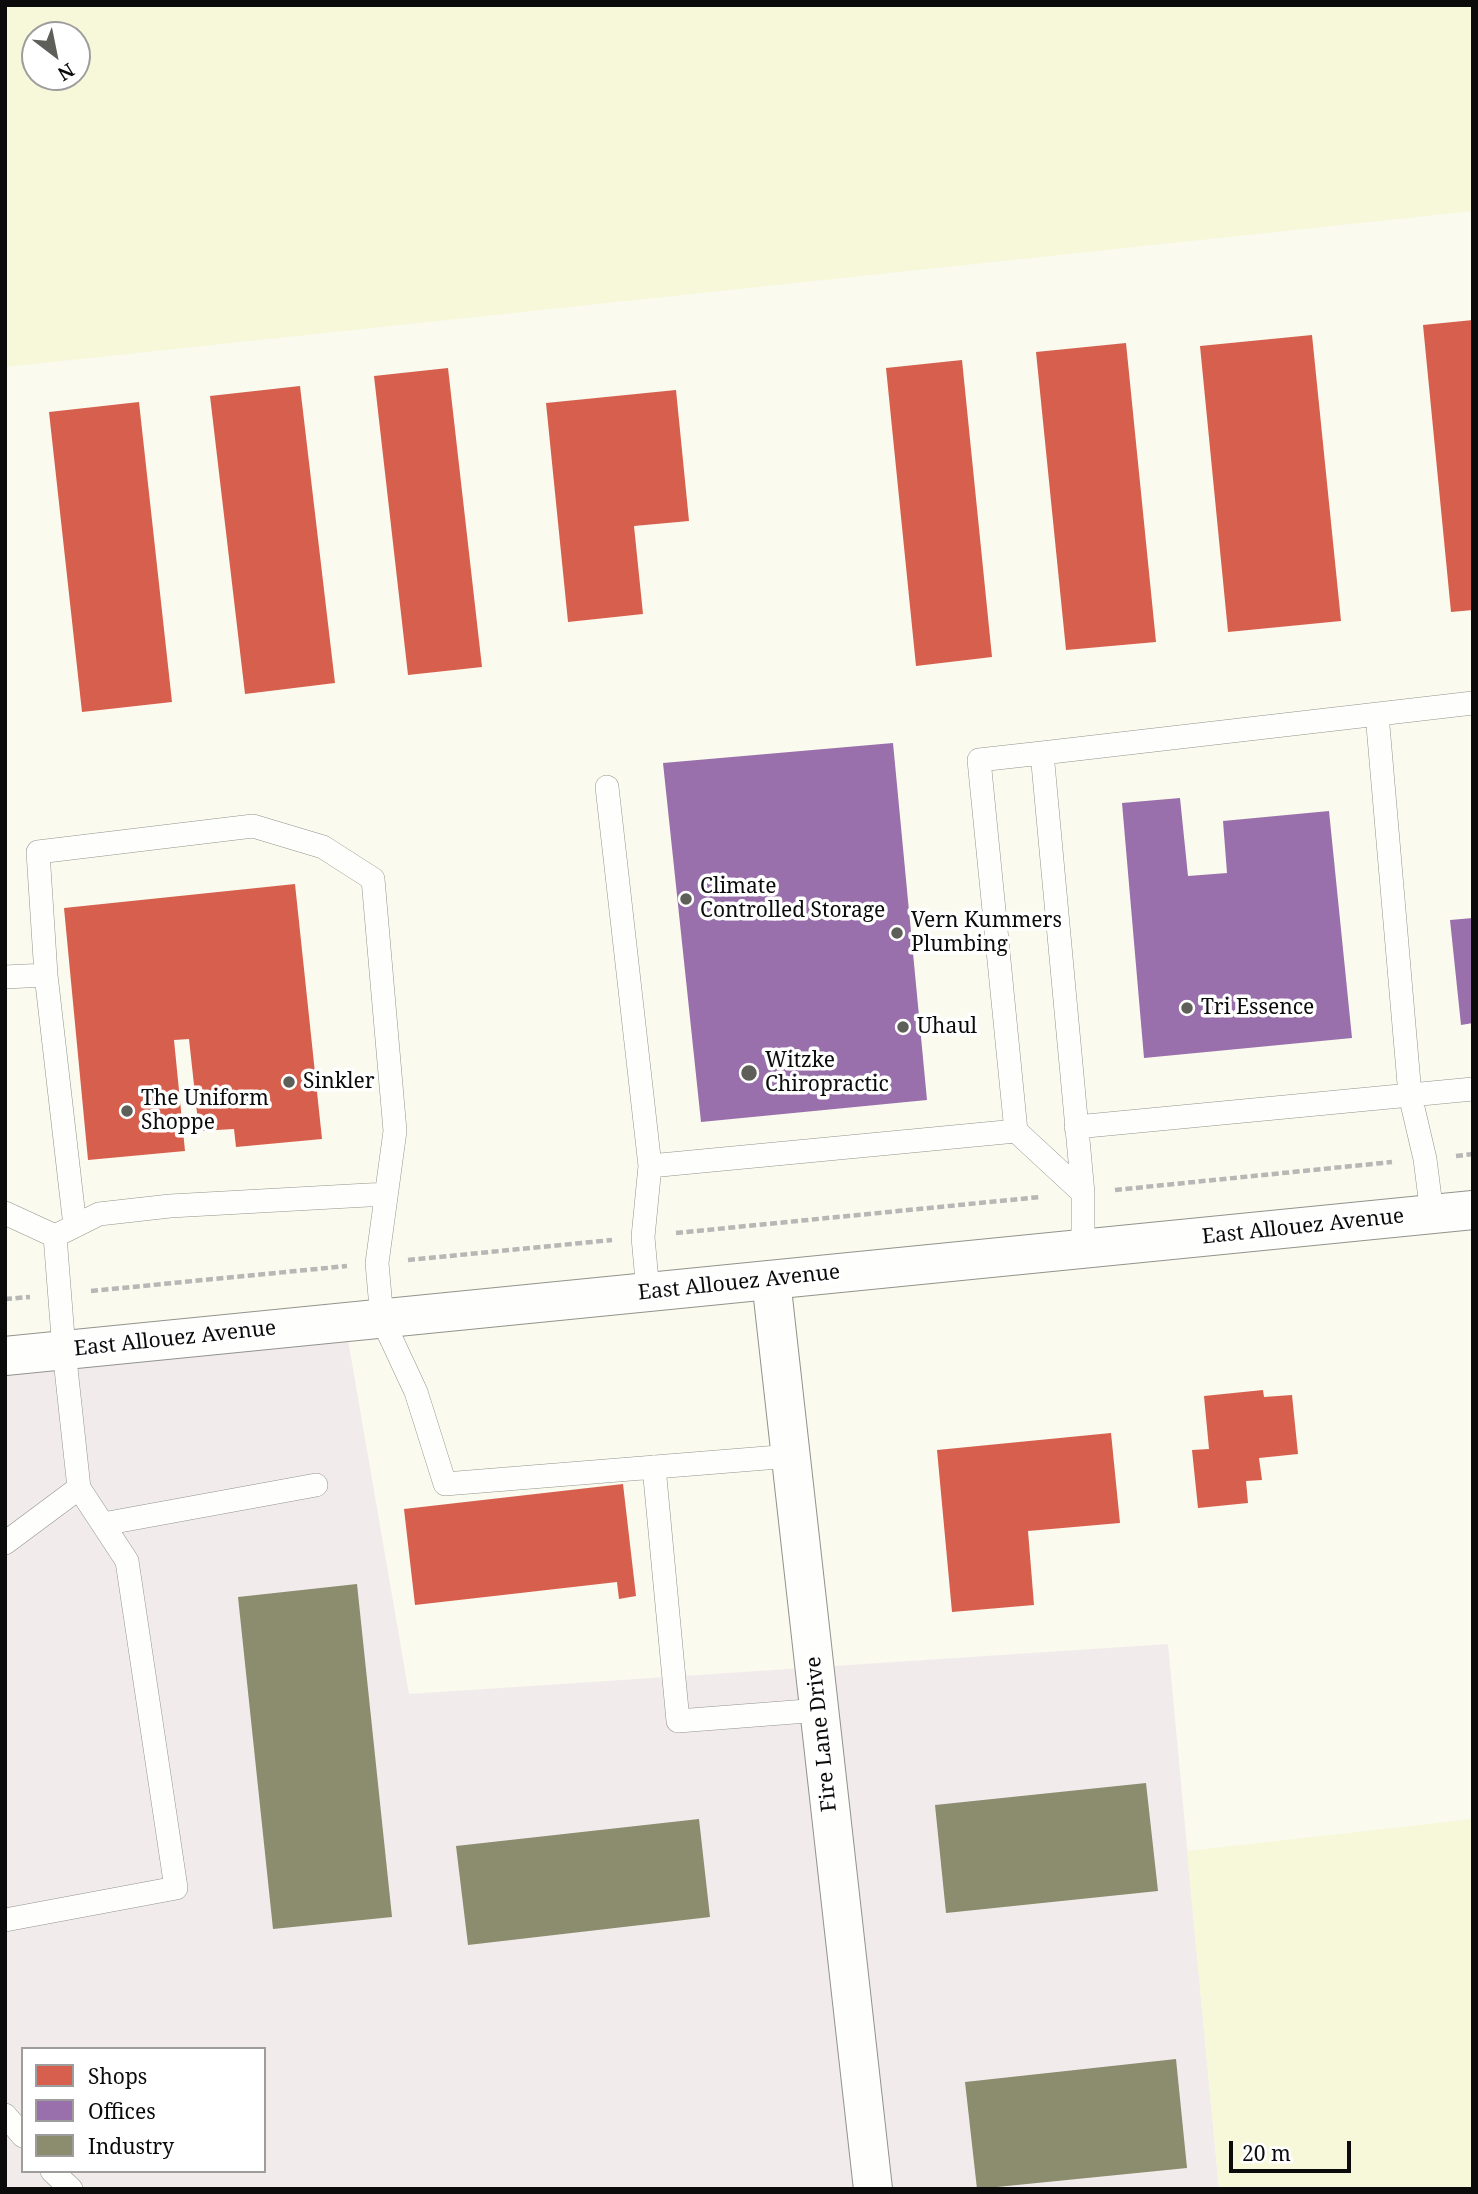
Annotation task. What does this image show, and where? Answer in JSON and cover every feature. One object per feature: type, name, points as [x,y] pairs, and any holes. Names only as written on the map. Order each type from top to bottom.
[{"type":"street","name":"East Allouez Avenue","points":[[5,1356],[1473,1210]]},
{"type":"street","name":"Fire Lane Drive","points":[[771,1280],[873,2189]]},
{"type":"lane","points":[[1083,1193],[1016,1131],[979,760],[1473,703]]},
{"type":"lane","points":[[1377,714],[1410,1095],[1425,1159],[1432,1214]]},
{"type":"lane","points":[[1042,753],[1083,1193],[1083,1249]]},
{"type":"lane","points":[[607,787],[650,1166],[643,1237],[648,1292]]},
{"type":"lane","points":[[5,1920],[176,1888],[127,1561],[79,1488],[59,1294],[65,1231],[38,852],[253,826],[323,847],[373,878],[395,1131],[377,1263],[382,1319],[416,1392],[445,1484],[791,1456]]},
{"type":"lane","points":[[5,977],[46,975]]},
{"type":"lane","points":[[1076,1127],[1473,1088]]},
{"type":"lane","points":[[650,1166],[1016,1131]]},
{"type":"lane","points":[[5,1213],[65,1231],[99,1214],[170,1206],[386,1195]]},
{"type":"lane","points":[[654,1467],[678,1721],[820,1710]]},
{"type":"lane","points":[[103,1524],[316,1485]]},
{"type":"lane","points":[[5,1542],[79,1488]]},
{"type":"lane","points":[[5,2115],[21,2134]]},
{"type":"lane","points":[[54,2173],[71,2189]]},
{"type":"path","points":[[5,1299],[1473,1154]]},
{"type":"shaded area","points":[[345,1322],[409,1694],[1168,1644],[1219,2189],[5,2189],[5,1356]]},
{"type":"green space","points":[[5,5],[1473,5],[1473,211],[5,367]]},
{"type":"green space","points":[[1473,1819],[1473,2189],[1219,2189],[1187,1851]]},
{"type":"building: Shops","points":[[1473,320],[1473,610],[1451,612],[1423,325]]},
{"type":"building: Shops","points":[[1312,335],[1341,621],[1228,632],[1200,346]]},
{"type":"building: Shops","points":[[1126,343],[1156,642],[1066,650],[1036,352]]},
{"type":"building: Shops","points":[[962,360],[992,657],[916,666],[886,368]]},
{"type":"building: Shops","points":[[448,368],[482,667],[408,675],[374,376]]},
{"type":"building: Shops","points":[[300,386],[335,683],[245,694],[210,396]]},
{"type":"building: Shops","points":[[676,390],[689,521],[634,526],[643,614],[568,622],[546,403]]},
{"type":"building: Shops","points":[[139,402],[172,702],[82,712],[49,412]]},
{"type":"building: Shops","points":[[295,884],[322,1139],[236,1147],[234,1129],[199,1131],[189,1039],[174,1040],[185,1151],[88,1160],[64,908]]},
{"type":"building: Shops","points":[[1263,1390],[1264,1397],[1292,1395],[1298,1454],[1259,1458],[1262,1480],[1246,1481],[1248,1503],[1198,1508],[1192,1450],[1209,1449],[1204,1396]]},
{"type":"building: Shops","points":[[1111,1433],[1120,1523],[1028,1531],[1034,1605],[952,1612],[937,1450]]},
{"type":"building: Shops","points":[[623,1484],[636,1596],[619,1599],[617,1582],[415,1605],[404,1509]]},
{"type":"building: Offices","points":[[893,743],[927,1100],[701,1122],[663,763]]},
{"type":"building: Offices","points":[[1180,798],[1188,876],[1227,873],[1223,821],[1329,811],[1352,1038],[1144,1058],[1122,803]]},
{"type":"building: Offices","points":[[1473,918],[1473,1023],[1461,1025],[1450,920]]},
{"type":"building: Industry","points":[[357,1584],[392,1917],[273,1929],[238,1597]]},
{"type":"building: Industry","points":[[1146,1783],[1158,1891],[946,1913],[935,1805]]},
{"type":"building: Industry","points":[[699,1819],[710,1917],[468,1945],[456,1846]]},
{"type":"building: Industry","points":[[1176,2059],[1187,2168],[977,2189],[965,2082]]},
{"type":"place","name":"Climate Controlled Storage","points":[[686,899]]},
{"type":"place","name":"Vern Kummers Plumbing","points":[[897,933]]},
{"type":"place","name":"Tri Essence","points":[[1187,1008]]},
{"type":"place","name":"Uhaul","points":[[903,1027]]},
{"type":"place","name":"Witzke Chiropractic","points":[[749,1073]]},
{"type":"place","name":"Sinkler","points":[[289,1082]]},
{"type":"place","name":"The Uniform Shoppe","points":[[127,1111]]}]
